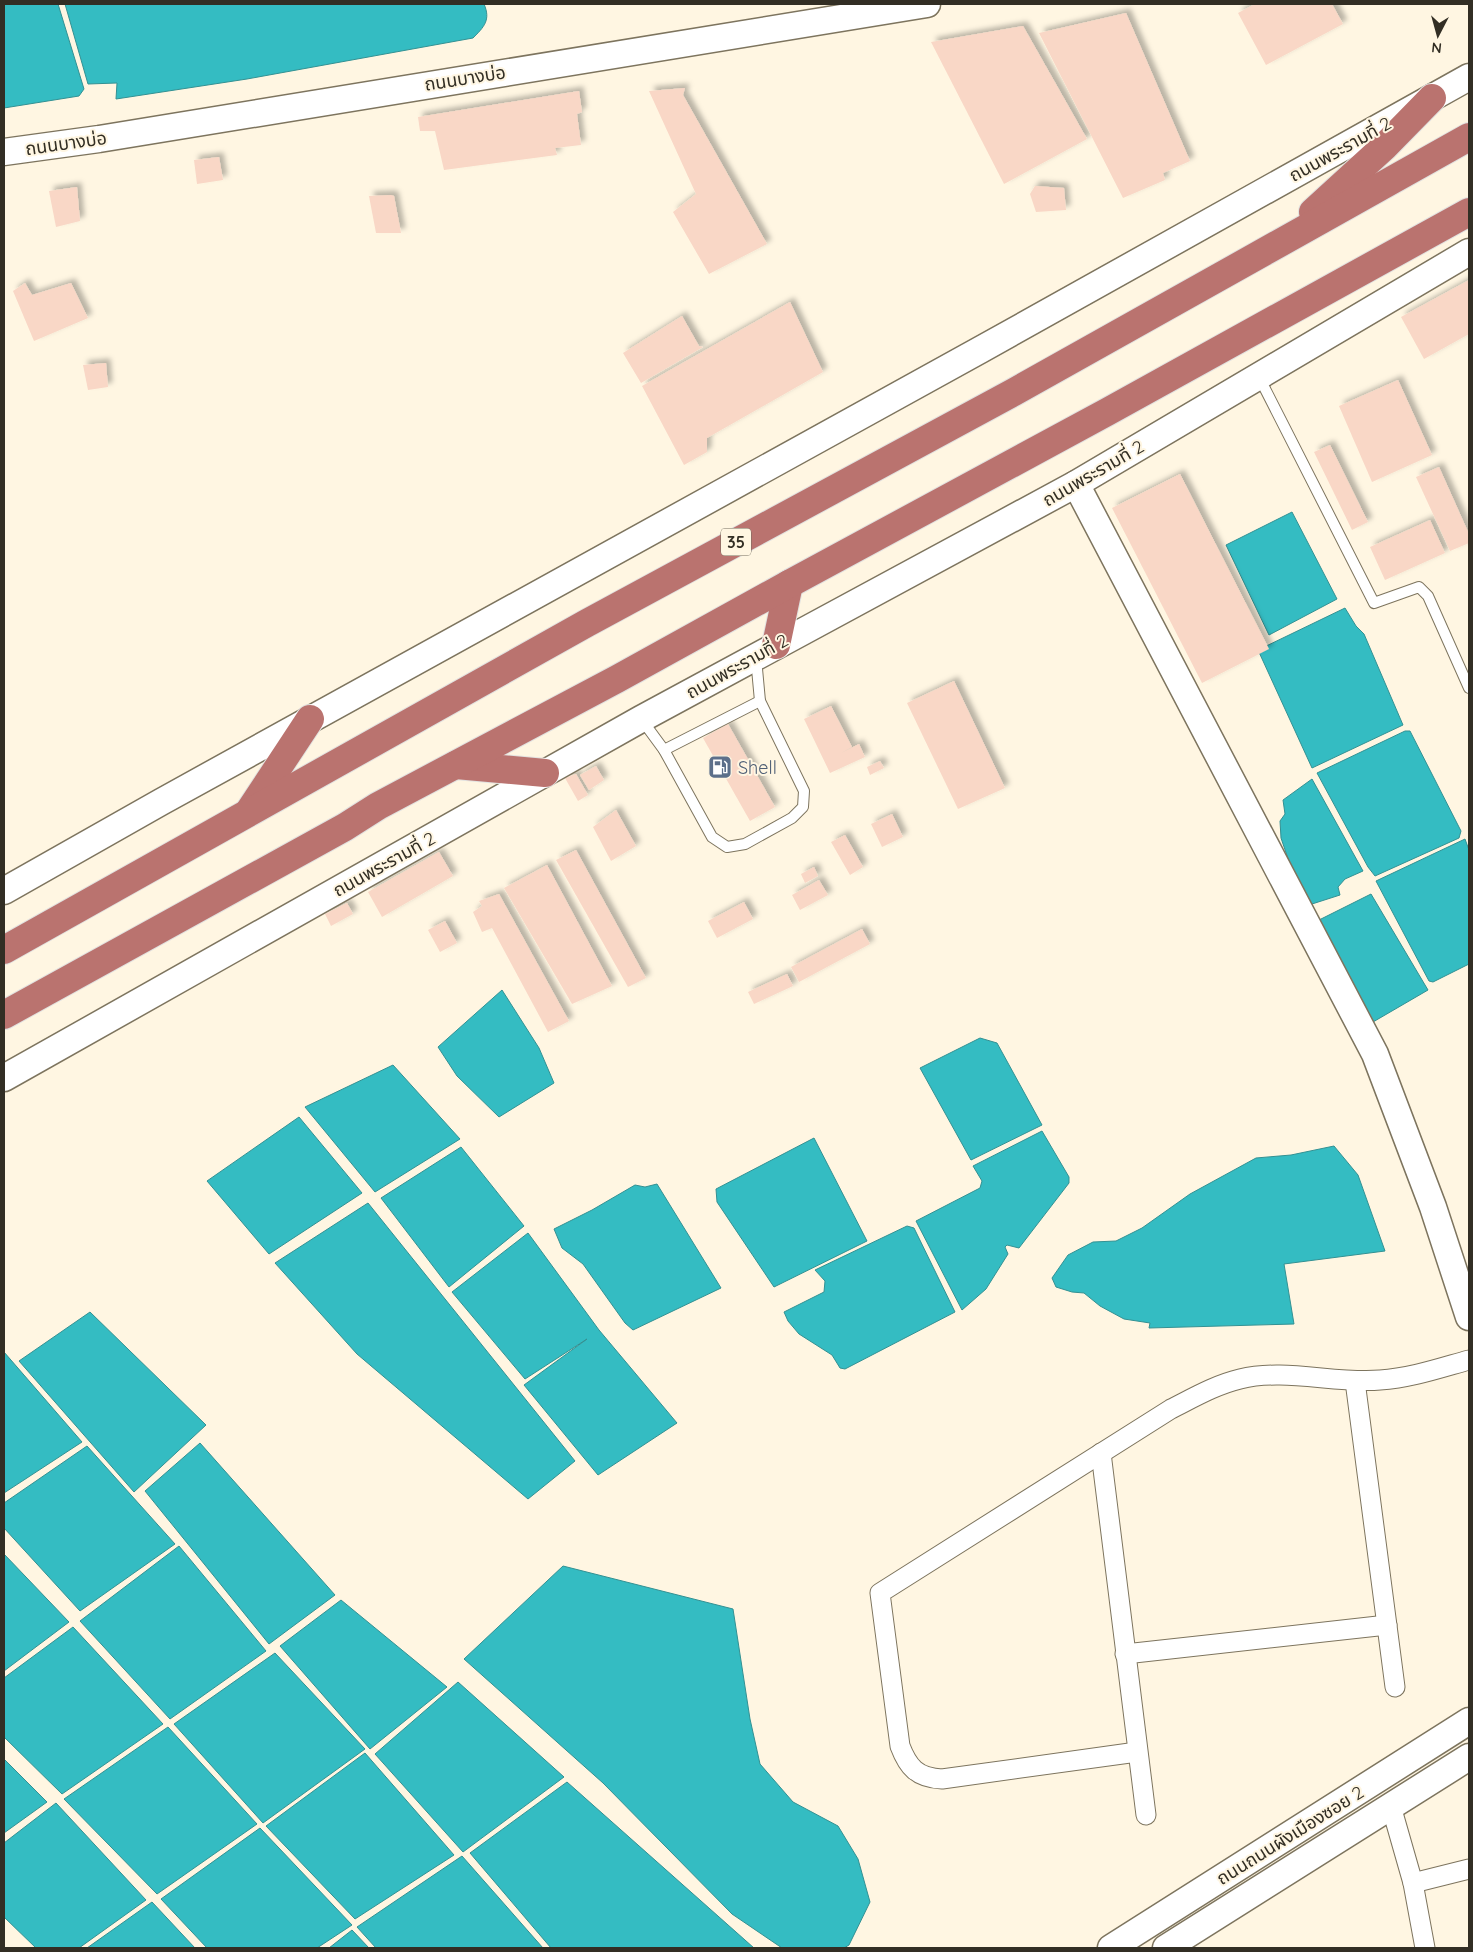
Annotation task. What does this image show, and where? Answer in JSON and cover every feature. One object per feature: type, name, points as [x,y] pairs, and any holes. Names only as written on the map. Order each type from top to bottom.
[{"type":"highway","points":[[1281,242],[1384,147],[1432,98]]},
{"type":"highway","name":"35","points":[[4,950],[587,623],[1014,392],[1469,136]]},
{"type":"highway","points":[[4,1015],[345,827],[378,806],[617,679],[1108,412],[1469,212]]},
{"type":"highway","points":[[766,651],[789,584]]},
{"type":"highway","points":[[248,813],[310,719]]},
{"type":"highway","points":[[456,765],[545,774]]},
{"type":"main road","name":"ถนนบางบ่อ","points":[[4,152],[109,138],[927,4]]},
{"type":"main road","name":"ถนนพระรามที่ 2","points":[[4,890],[1469,77]]},
{"type":"main road","name":"ถนนพระรามที่ 2","points":[[4,1078],[641,719],[1076,484],[1469,252]]},
{"type":"main road","points":[[1076,484],[1375,1054],[1432,1207],[1469,1317]]},
{"type":"main road","name":"ถนนถนนผังเมืองซอย 2","points":[[1111,1948],[1469,1721]]},
{"type":"main road","name":"ถนนถนนผังเมืองซอย 2","points":[[1166,1948],[1469,1757]]},
{"type":"main road","points":[[1398,1767],[1414,1792]]},
{"type":"street","points":[[1138,1752],[942,1778],[933,1778],[920,1773],[906,1763],[900,1746],[880,1593],[1171,1409],[1218,1385],[1242,1378],[1283,1375],[1380,1380],[1409,1377],[1469,1360]]},
{"type":"street","points":[[1355,1380],[1395,1687]]},
{"type":"street","points":[[1101,1453],[1146,1815]]},
{"type":"street","points":[[1125,1654],[1387,1625]]},
{"type":"street","points":[[1391,1806],[1413,1883],[1426,1948]]},
{"type":"street","points":[[1413,1883],[1469,1869]]},
{"type":"lane","points":[[1260,377],[1374,603],[1419,587],[1428,596],[1469,688]]},
{"type":"lane","points":[[641,719],[664,750],[712,837],[727,847],[745,844],[792,818],[803,807],[804,791],[760,701],[766,651]]},
{"type":"lane","points":[[664,750],[760,701]]},
{"type":"water","points":[[4,4],[58,4],[84,89],[79,96],[4,108]]},
{"type":"water","points":[[65,4],[484,4],[487,15],[483,27],[473,38],[247,79],[116,99],[117,83],[88,84]]},
{"type":"water","points":[[1292,512],[1337,599],[1269,635],[1226,545]]},
{"type":"water","points":[[1345,608],[1356,626],[1364,634],[1403,725],[1312,768],[1258,650]]},
{"type":"water","points":[[1405,731],[1410,731],[1461,831],[1459,838],[1375,876],[1368,867],[1317,773]]},
{"type":"water","points":[[1312,779],[1363,871],[1345,879],[1338,887],[1340,895],[1312,904],[1295,879],[1281,838],[1280,821],[1285,814],[1283,800]]},
{"type":"water","points":[[1465,839],[1469,850],[1469,964],[1433,982],[1429,981],[1376,881]]},
{"type":"water","points":[[1371,894],[1428,990],[1373,1022],[1317,921]]},
{"type":"water","points":[[502,990],[539,1048],[554,1083],[499,1117],[457,1076],[438,1047]]},
{"type":"water","points":[[980,1038],[997,1043],[1042,1125],[971,1160],[920,1068]]},
{"type":"water","points":[[393,1065],[460,1139],[375,1192],[305,1107]]},
{"type":"water","points":[[299,1117],[362,1193],[269,1254],[207,1181]]},
{"type":"water","points":[[1042,1131],[1069,1177],[1069,1183],[1019,1248],[1007,1245],[1005,1247],[1008,1254],[986,1289],[962,1310],[916,1221],[980,1188],[982,1181],[973,1166]]},
{"type":"water","points":[[814,1138],[867,1241],[774,1287],[717,1202],[716,1189]]},
{"type":"water","points":[[1334,1146],[1358,1175],[1385,1251],[1284,1264],[1294,1324],[1149,1328],[1150,1323],[1124,1319],[1100,1306],[1084,1293],[1072,1292],[1056,1287],[1052,1278],[1068,1255],[1093,1242],[1116,1241],[1142,1228],[1190,1194],[1256,1158],[1291,1155]]},
{"type":"water","points":[[461,1147],[524,1226],[449,1287],[381,1198]]},
{"type":"water","points":[[657,1184],[721,1288],[633,1330],[625,1323],[583,1264],[562,1248],[554,1229],[635,1185],[645,1187]]},
{"type":"water","points":[[368,1203],[575,1461],[528,1499],[357,1354],[275,1263]]},
{"type":"water","points":[[907,1226],[914,1228],[955,1312],[845,1369],[840,1368],[832,1355],[799,1334],[788,1321],[784,1312],[824,1292],[825,1281],[815,1270]]},
{"type":"water","points":[[528,1233],[599,1330],[677,1423],[598,1475],[524,1385],[587,1339],[525,1379],[452,1292]]},
{"type":"water","points":[[90,1312],[206,1425],[134,1492],[19,1361]]},
{"type":"water","points":[[4,1352],[82,1442],[4,1493]]},
{"type":"water","points":[[200,1443],[335,1595],[269,1644],[145,1491]]},
{"type":"water","points":[[87,1446],[175,1544],[80,1611],[4,1528],[4,1503]]},
{"type":"water","points":[[179,1546],[266,1651],[170,1719],[80,1621]]},
{"type":"water","points":[[4,1554],[69,1622],[4,1671]]},
{"type":"water","points":[[563,1566],[733,1609],[750,1719],[760,1764],[793,1802],[838,1826],[858,1859],[870,1902],[849,1945],[844,1948],[782,1948],[732,1914],[603,1783],[464,1659]]},
{"type":"water","points":[[341,1600],[447,1687],[370,1749],[280,1646]]},
{"type":"water","points":[[73,1627],[163,1724],[62,1794],[4,1737],[4,1678]]},
{"type":"water","points":[[275,1653],[365,1749],[263,1823],[174,1724]]},
{"type":"water","points":[[458,1682],[564,1777],[463,1852],[375,1754]]},
{"type":"water","points":[[168,1727],[257,1824],[157,1894],[64,1799]]},
{"type":"water","points":[[365,1753],[454,1855],[355,1919],[266,1826]]},
{"type":"water","points":[[4,1759],[47,1802],[4,1833]]},
{"type":"water","points":[[567,1782],[754,1948],[551,1948],[470,1853]]},
{"type":"water","points":[[56,1803],[146,1900],[79,1948],[36,1948],[4,1917],[4,1843]]},
{"type":"water","points":[[260,1828],[352,1925],[317,1948],[207,1948],[161,1899]]},
{"type":"water","points":[[462,1856],[543,1948],[376,1948],[357,1927]]},
{"type":"water","points":[[152,1902],[195,1948],[87,1948]]},
{"type":"water","points":[[352,1930],[369,1948],[329,1948]]},
{"type":"building","points":[[1255,4],[1332,4],[1343,24],[1266,65],[1238,13]]},
{"type":"building","points":[[1126,13],[1190,161],[1163,173],[1165,180],[1123,198],[1039,33]]},
{"type":"building","points":[[1023,26],[1087,139],[1004,184],[931,42]]},
{"type":"building","points":[[685,88],[683,95],[767,244],[709,274],[673,212],[696,194],[649,91]]},
{"type":"building","points":[[579,91],[582,112],[577,114],[581,145],[555,148],[557,155],[444,170],[435,131],[420,131],[418,117]]},
{"type":"building","points":[[219,157],[223,180],[197,184],[194,160]]},
{"type":"building","points":[[1035,186],[1064,188],[1066,210],[1036,212],[1030,194]]},
{"type":"building","points":[[77,187],[80,221],[56,227],[49,191]]},
{"type":"building","points":[[369,196],[394,196],[401,233],[376,233]]},
{"type":"building","points":[[1469,280],[1469,334],[1424,359],[1401,317]]},
{"type":"building","points":[[25,283],[32,295],[71,283],[88,318],[34,341],[13,291]]},
{"type":"building","points":[[790,302],[823,372],[707,438],[707,452],[684,465],[642,386]]},
{"type":"building","points":[[682,316],[699,346],[703,347],[641,383],[623,353]]},
{"type":"building","points":[[106,363],[108,387],[88,390],[83,365]]},
{"type":"building","points":[[1398,380],[1432,455],[1372,482],[1339,406]]},
{"type":"building","points":[[1330,445],[1368,522],[1352,530],[1314,452]]},
{"type":"building","points":[[1439,467],[1469,534],[1469,543],[1450,551],[1416,477]]},
{"type":"building","points":[[1180,474],[1269,649],[1202,683],[1112,508]]},
{"type":"building","points":[[1430,520],[1445,553],[1385,580],[1370,547]]},
{"type":"building","points":[[954,681],[1005,788],[958,809],[907,703]]},
{"type":"building","points":[[831,706],[852,747],[841,753],[859,744],[865,757],[830,773],[804,719]]},
{"type":"building","points":[[728,724],[775,807],[750,821],[703,738]]},
{"type":"building","points":[[880,761],[884,768],[870,775],[867,767]]},
{"type":"building","points":[[596,766],[604,780],[589,790],[580,775]]},
{"type":"building","points":[[576,774],[588,795],[578,801],[565,778]]},
{"type":"building","points":[[616,810],[636,846],[611,861],[593,827]]},
{"type":"building","points":[[892,814],[903,837],[882,847],[871,824]]},
{"type":"building","points":[[845,835],[863,867],[850,875],[831,842]]},
{"type":"building","points":[[576,850],[646,978],[628,987],[556,860]]},
{"type":"building","points":[[439,852],[453,876],[382,917],[368,892]]},
{"type":"building","points":[[547,865],[612,986],[572,1004],[504,888]]},
{"type":"building","points":[[814,867],[818,876],[805,883],[801,874]]},
{"type":"building","points":[[819,880],[828,895],[800,910],[792,895]]},
{"type":"building","points":[[499,894],[569,1021],[548,1032],[492,928],[482,932],[473,912],[482,906],[479,901]]},
{"type":"building","points":[[744,902],[753,919],[717,938],[708,921]]},
{"type":"building","points":[[347,903],[353,914],[331,926],[325,914]]},
{"type":"building","points":[[445,921],[457,943],[440,952],[428,930]]},
{"type":"building","points":[[862,929],[870,944],[799,982],[791,967]]},
{"type":"building","points":[[787,974],[793,986],[754,1004],[748,992]]},
{"type":"place","name":"Shell","points":[[720,767]]}]
